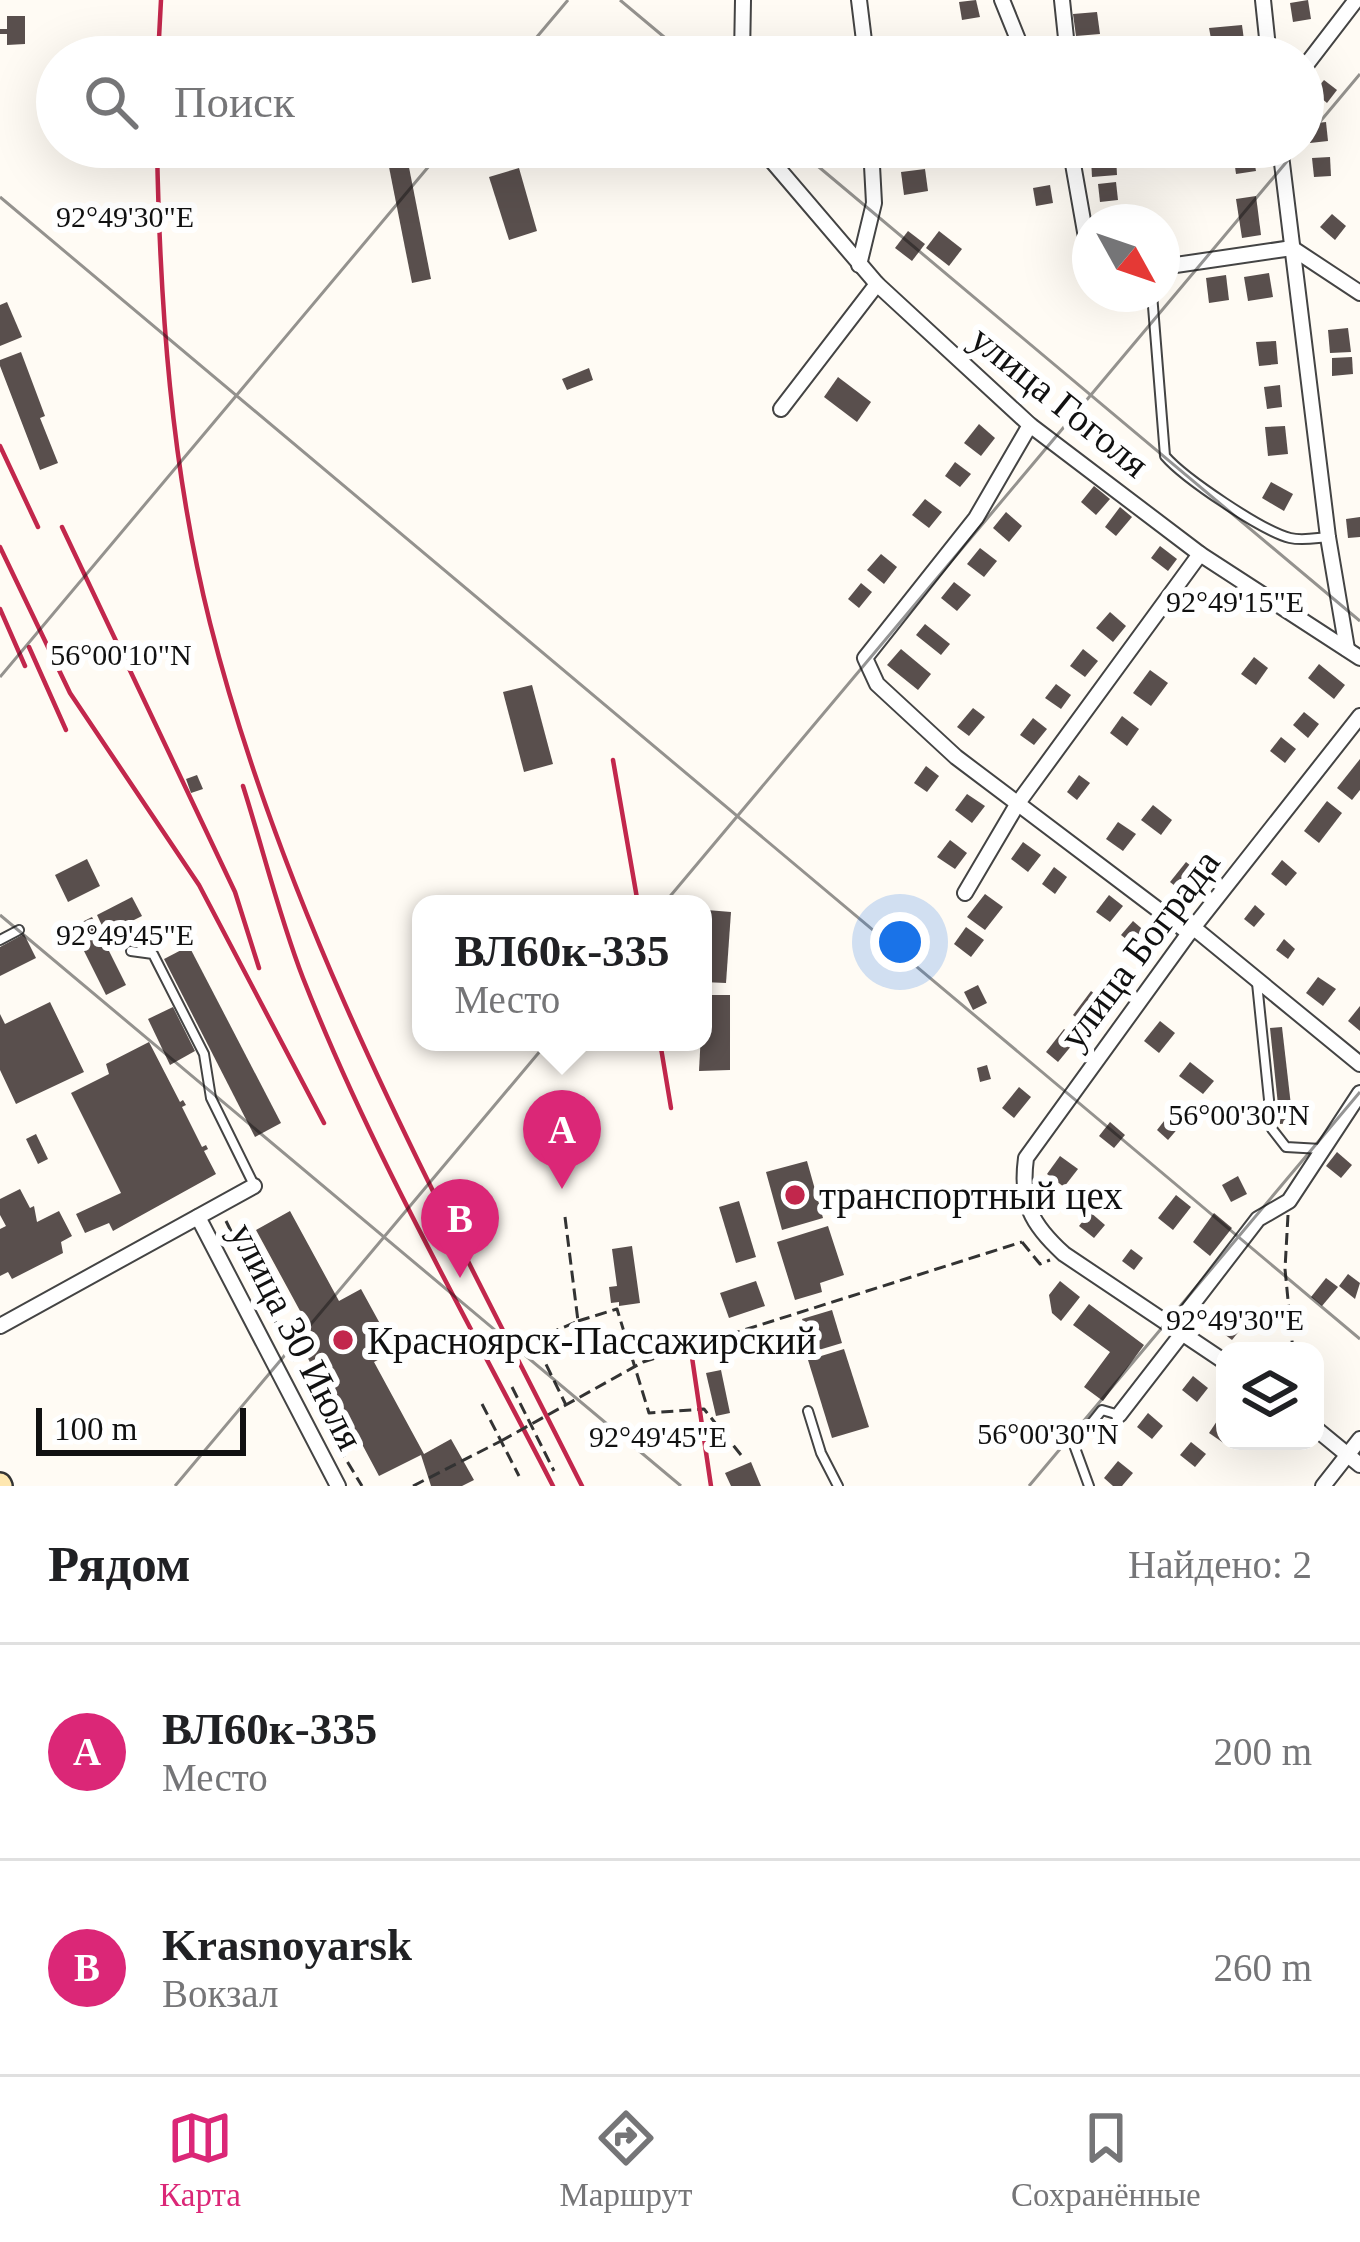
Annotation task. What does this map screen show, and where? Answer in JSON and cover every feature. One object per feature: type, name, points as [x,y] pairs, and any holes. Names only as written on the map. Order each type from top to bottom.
[{"type":"street","points":[[742,36],[743,0]]},
{"type":"street","points":[[860,0],[864,36]]},
{"type":"street","points":[[1002,0],[1016,36]]},
{"type":"street","points":[[1062,0],[1066,36]]},
{"type":"street","points":[[1263,0],[1267,36]]},
{"type":"street","points":[[1324,42],[1356,0]]},
{"type":"street","name":"улица Гоголя","points":[[778,168],[877,284],[1030,424],[1201,554],[1353,654]]},
{"type":"street","points":[[859,265],[874,202],[872,168]]},
{"type":"street","points":[[1074,168],[1080,204]]},
{"type":"street","points":[[1282,168],[1328,537],[1353,654]]},
{"type":"street","points":[[1180,264],[1292,248],[1360,293]]},
{"type":"street","points":[[781,409],[877,284]]},
{"type":"street","points":[[1030,424],[976,518],[867,651],[865,658],[877,684],[956,757],[1191,930],[1360,1064]]},
{"type":"street","points":[[965,892],[1018,803],[1201,554]]},
{"type":"street","name":"улица Бограда","points":[[1181,1336],[1044,1235],[1022,1194],[1026,1159],[1191,930],[1360,716]]},
{"type":"street","points":[[1216,1357],[1181,1336],[1178,1323],[1258,1219],[1289,1201],[1360,1094]]},
{"type":"street","points":[[0,1326],[254,1186]]},
{"type":"street","name":"улица 30 Июля","points":[[198,1217],[338,1486]]},
{"type":"street","points":[[1119,1415],[1181,1336]]},
{"type":"street","points":[[1324,1436],[1353,1460]]},
{"type":"street","points":[[1324,1486],[1353,1460],[1360,1439]]},
{"type":"lane","points":[[1153,312],[1165,456],[1182,476],[1274,533],[1297,540],[1328,537]]},
{"type":"lane","points":[[0,940],[19,930]]},
{"type":"lane","points":[[131,951],[153,954],[204,1054],[211,1098],[254,1186]]},
{"type":"lane","points":[[1257,983],[1272,1129],[1286,1147],[1322,1150]]},
{"type":"lane","points":[[1089,1486],[1074,1444],[1102,1410],[1119,1415]]},
{"type":"lane","points":[[808,1411],[838,1486]]},
{"type":"path","points":[[1289,1201],[1285,1269],[1291,1342]]},
{"type":"path","points":[[218,1206],[323,1419],[362,1486]]},
{"type":"path","points":[[565,1217],[578,1321]]},
{"type":"path","points":[[413,1486],[643,1362],[1022,1242],[1040,1264]]},
{"type":"path","points":[[566,1405],[535,1340],[617,1309],[649,1412],[704,1408],[741,1455]]},
{"type":"path","points":[[512,1387],[554,1471]]},
{"type":"path","points":[[482,1404],[519,1476]]},
{"type":"building","points":[[976,0],[980,17],[962,20],[959,2]]},
{"type":"building","points":[[1308,0],[1311,19],[1293,22],[1290,3]]},
{"type":"building","points":[[1097,12],[1100,34],[1076,36],[1073,14]]},
{"type":"building","points":[[7,16],[25,16],[25,44],[7,45],[7,34],[0,34],[0,29],[7,29]]},
{"type":"building","points":[[1242,25],[1243,36],[1210,36],[1209,28]]},
{"type":"building","points":[[1324,80],[1337,90],[1327,103],[1324,100]]},
{"type":"building","points":[[1324,157],[1330,157],[1331,176],[1314,177],[1313,168],[1324,168]]},
{"type":"building","points":[[389,168],[409,168],[431,279],[412,283]]},
{"type":"building","points":[[519,168],[537,231],[509,240],[489,177]]},
{"type":"building","points":[[1092,168],[1117,168],[1117,175],[1092,177]]},
{"type":"building","points":[[1235,168],[1255,168],[1256,171],[1236,174]]},
{"type":"building","points":[[925,169],[928,191],[904,195],[901,172]]},
{"type":"building","points":[[1116,182],[1118,200],[1100,202],[1098,184]]},
{"type":"building","points":[[1050,185],[1053,203],[1036,206],[1033,188]]},
{"type":"building","points":[[1256,196],[1261,235],[1242,238],[1236,199]]},
{"type":"building","points":[[1332,214],[1346,226],[1335,240],[1320,227]]},
{"type":"building","points":[[908,231],[925,244],[912,261],[895,248]]},
{"type":"building","points":[[939,231],[962,249],[949,266],[926,248]]},
{"type":"building","points":[[1269,273],[1273,297],[1248,301],[1244,277]]},
{"type":"building","points":[[1226,275],[1229,300],[1209,303],[1206,278]]},
{"type":"building","points":[[7,302],[22,337],[0,346],[0,305]]},
{"type":"building","points":[[1348,328],[1351,352],[1330,353],[1328,330]]},
{"type":"building","points":[[1276,341],[1278,364],[1259,366],[1256,342]]},
{"type":"building","points":[[21,352],[58,463],[40,470],[0,366],[0,360]]},
{"type":"building","points":[[1352,357],[1353,374],[1332,376],[1332,358]]},
{"type":"building","points":[[589,368],[593,380],[567,390],[562,379]]},
{"type":"building","points":[[838,377],[871,402],[857,422],[824,397]]},
{"type":"building","points":[[1280,385],[1282,407],[1267,409],[1264,387]]},
{"type":"building","points":[[979,424],[995,438],[981,456],[964,443]]},
{"type":"building","points":[[1285,426],[1288,454],[1268,456],[1265,427]]},
{"type":"building","points":[[955,462],[971,474],[960,487],[945,476]]},
{"type":"building","points":[[1271,482],[1293,494],[1284,511],[1262,498]]},
{"type":"building","points":[[1094,486],[1110,499],[1096,515],[1081,502]]},
{"type":"building","points":[[925,499],[942,512],[929,528],[912,515]]},
{"type":"building","points":[[1120,507],[1132,517],[1116,536],[1105,527]]},
{"type":"building","points":[[1006,512],[1022,526],[1009,542],[993,528]]},
{"type":"building","points":[[1360,517],[1360,537],[1348,538],[1346,519]]},
{"type":"building","points":[[1160,546],[1177,559],[1168,571],[1151,558]]},
{"type":"building","points":[[980,548],[997,561],[984,577],[967,564]]},
{"type":"building","points":[[881,554],[897,567],[884,584],[867,570]]},
{"type":"building","points":[[954,582],[971,595],[957,611],[941,598]]},
{"type":"building","points":[[861,583],[872,592],[859,608],[848,599]]},
{"type":"building","points":[[1110,612],[1126,626],[1113,642],[1096,628]]},
{"type":"building","points":[[925,624],[950,644],[941,655],[916,635]]},
{"type":"building","points":[[901,649],[931,674],[918,690],[887,665]]},
{"type":"building","points":[[1083,649],[1098,661],[1085,677],[1070,666]]},
{"type":"building","points":[[1254,657],[1268,668],[1256,685],[1241,674]]},
{"type":"building","points":[[1319,664],[1345,685],[1334,699],[1308,678]]},
{"type":"building","points":[[1150,670],[1168,683],[1151,706],[1133,693]]},
{"type":"building","points":[[1056,684],[1071,695],[1061,709],[1045,698]]},
{"type":"building","points":[[532,685],[553,764],[524,772],[503,692]]},
{"type":"building","points":[[973,708],[985,717],[969,736],[957,727]]},
{"type":"building","points":[[1304,712],[1319,724],[1308,738],[1293,725]]},
{"type":"building","points":[[1122,716],[1139,729],[1127,746],[1110,733]]},
{"type":"building","points":[[1033,718],[1047,729],[1034,745],[1020,735]]},
{"type":"building","points":[[1281,737],[1296,749],[1285,763],[1270,751]]},
{"type":"building","points":[[1360,759],[1360,790],[1352,800],[1337,788]]},
{"type":"building","points":[[926,766],[939,776],[927,792],[914,783]]},
{"type":"building","points":[[197,775],[203,789],[191,793],[186,779]]},
{"type":"building","points":[[1079,775],[1090,783],[1077,800],[1067,792]]},
{"type":"building","points":[[967,794],[985,806],[972,823],[955,810]]},
{"type":"building","points":[[1327,801],[1342,813],[1319,843],[1304,831]]},
{"type":"building","points":[[1153,805],[1172,820],[1161,835],[1141,820]]},
{"type":"building","points":[[1118,822],[1136,834],[1123,851],[1106,839]]},
{"type":"building","points":[[950,840],[967,853],[955,869],[937,857]]},
{"type":"building","points":[[1023,842],[1041,855],[1028,872],[1011,859]]},
{"type":"building","points":[[87,859],[100,886],[68,902],[55,875]]},
{"type":"building","points":[[1282,860],[1297,873],[1286,886],[1271,874]]},
{"type":"building","points":[[1186,862],[1201,874],[1185,894],[1170,882]]},
{"type":"building","points":[[1054,867],[1067,877],[1055,894],[1042,884]]},
{"type":"building","points":[[985,894],[1003,907],[985,930],[967,917]]},
{"type":"building","points":[[1109,895],[1123,906],[1110,922],[1096,912]]},
{"type":"building","points":[[132,897],[142,916],[106,934],[97,915]]},
{"type":"building","points":[[1255,905],[1265,914],[1254,927],[1244,919]]},
{"type":"building","points":[[712,910],[731,912],[726,983],[712,982]]},
{"type":"building","points":[[92,917],[126,985],[106,995],[72,927]]},
{"type":"building","points":[[1133,921],[1148,934],[1136,947],[1121,935]]},
{"type":"building","points":[[966,927],[984,940],[971,957],[954,944]]},
{"type":"building","points":[[24,934],[36,958],[0,976],[0,947]]},
{"type":"building","points":[[1284,939],[1295,949],[1288,959],[1276,950]]},
{"type":"building","points":[[189,946],[281,1123],[255,1137],[164,959]]},
{"type":"building","points":[[1318,977],[1336,989],[1323,1006],[1306,993]]},
{"type":"building","points":[[978,985],[987,1003],[973,1010],[964,992]]},
{"type":"building","points":[[1091,991],[1106,1003],[1089,1027],[1073,1015]]},
{"type":"building","points":[[712,995],[730,995],[730,1070],[699,1071],[700,1051],[712,1051]]},
{"type":"building","points":[[50,1002],[84,1072],[16,1104],[0,1070],[0,1014],[5,1024]]},
{"type":"building","points":[[1360,1006],[1360,1031],[1348,1021]]},
{"type":"building","points":[[173,1007],[195,1051],[170,1065],[148,1019]]},
{"type":"building","points":[[1160,1021],[1175,1033],[1159,1053],[1144,1041]]},
{"type":"building","points":[[1282,1027],[1293,1123],[1280,1124],[1270,1028]]},
{"type":"building","points":[[1064,1029],[1077,1039],[1058,1062],[1046,1052]]},
{"type":"building","points":[[149,1042],[180,1102],[186,1105],[182,1107],[202,1147],[206,1145],[204,1151],[216,1174],[113,1231],[109,1223],[85,1233],[76,1214],[121,1193],[71,1093],[109,1074],[106,1064]]},
{"type":"building","points":[[1190,1062],[1214,1081],[1203,1094],[1179,1076]]},
{"type":"building","points":[[987,1065],[991,1079],[980,1082],[977,1068]]},
{"type":"building","points":[[1019,1087],[1031,1097],[1014,1118],[1002,1108]]},
{"type":"building","points":[[1168,1116],[1180,1126],[1168,1140],[1157,1130]]},
{"type":"building","points":[[1110,1122],[1125,1135],[1114,1148],[1099,1136]]},
{"type":"building","points":[[36,1134],[48,1159],[38,1164],[26,1139]]},
{"type":"building","points":[[1337,1152],[1352,1165],[1341,1178],[1326,1166]]},
{"type":"building","points":[[1060,1156],[1078,1169],[1064,1187],[1047,1174]]},
{"type":"building","name":"транспортный цех","points":[[807,1161],[823,1218],[782,1230],[766,1172]]},
{"type":"building","points":[[1238,1176],[1247,1194],[1231,1202],[1222,1185]]},
{"type":"building","points":[[20,1189],[30,1208],[34,1206],[37,1222],[59,1211],[72,1236],[61,1242],[63,1253],[12,1279],[8,1272],[0,1276],[0,1229],[6,1226],[0,1199]]},
{"type":"building","points":[[1176,1195],[1191,1207],[1173,1230],[1158,1218]]},
{"type":"building","points":[[739,1201],[756,1257],[736,1263],[719,1207]]},
{"type":"building","name":"Красноярск-Пассажирский","points":[[290,1211],[339,1301],[361,1289],[395,1351],[374,1362],[424,1454],[451,1439],[474,1480],[462,1486],[431,1486],[421,1455],[379,1476],[331,1386],[325,1389],[291,1328],[305,1320],[256,1230]]},
{"type":"building","points":[[1090,1212],[1105,1225],[1094,1238],[1079,1226]]},
{"type":"building","points":[[1214,1213],[1232,1228],[1210,1256],[1193,1242]]},
{"type":"building","points":[[828,1226],[844,1275],[820,1283],[822,1292],[795,1300],[777,1242]]},
{"type":"building","points":[[632,1246],[640,1303],[619,1306],[619,1302],[611,1303],[609,1287],[617,1286],[612,1249]]},
{"type":"building","points":[[1131,1249],[1143,1258],[1134,1270],[1122,1261]]},
{"type":"building","points":[[1348,1274],[1360,1283],[1355,1299],[1339,1286]]},
{"type":"building","points":[[1326,1278],[1338,1287],[1322,1306],[1311,1297]]},
{"type":"building","points":[[756,1281],[765,1306],[729,1318],[720,1293]]},
{"type":"building","points":[[1060,1281],[1080,1297],[1061,1321],[1052,1313],[1049,1295]]},
{"type":"building","points":[[1089,1304],[1144,1345],[1103,1401],[1084,1387],[1110,1352],[1073,1325]]},
{"type":"building","points":[[1224,1309],[1244,1325],[1232,1340],[1211,1324]]},
{"type":"building","points":[[832,1310],[842,1343],[812,1352],[802,1319]]},
{"type":"building","points":[[844,1349],[869,1427],[832,1438],[808,1360]]},
{"type":"building","points":[[721,1370],[730,1413],[716,1416],[706,1373]]},
{"type":"building","points":[[1193,1376],[1208,1388],[1197,1402],[1182,1390]]},
{"type":"building","points":[[1148,1413],[1163,1426],[1152,1439],[1137,1427]]},
{"type":"building","points":[[1191,1442],[1206,1454],[1195,1467],[1180,1455]]},
{"type":"building","points":[[1118,1461],[1133,1473],[1122,1486],[1113,1486],[1104,1478]]},
{"type":"building","points":[[751,1462],[761,1486],[731,1486],[725,1473]]},
{"type":"railway","points":[[159,36],[161,0]]},
{"type":"railway","points":[[158,168],[165,327],[177,446],[210,623],[243,737],[281,848],[372,1065],[582,1486]]},
{"type":"railway","points":[[0,446],[38,527]]},
{"type":"railway","points":[[62,527],[235,892],[259,968]]},
{"type":"railway","points":[[0,547],[70,693],[199,885],[324,1123]]},
{"type":"railway","points":[[0,609],[25,666]]},
{"type":"railway","points":[[29,647],[66,730]]},
{"type":"railway","points":[[613,760],[636,895]]},
{"type":"railway","points":[[243,786],[294,955],[330,1043],[390,1172],[553,1486]]},
{"type":"railway","points":[[662,1051],[671,1108]]},
{"type":"railway","points":[[689,1337],[711,1486]]},
{"type":"place","name":"ВЛ60к-335","points":[[562,1189]]},
{"type":"place","name":"транспортный цех","points":[[795,1195]]},
{"type":"place","name":"Krasnoyarsk","points":[[460,1278]]},
{"type":"place","name":"Красноярск-Пассажирский","points":[[343,1340]]}]
